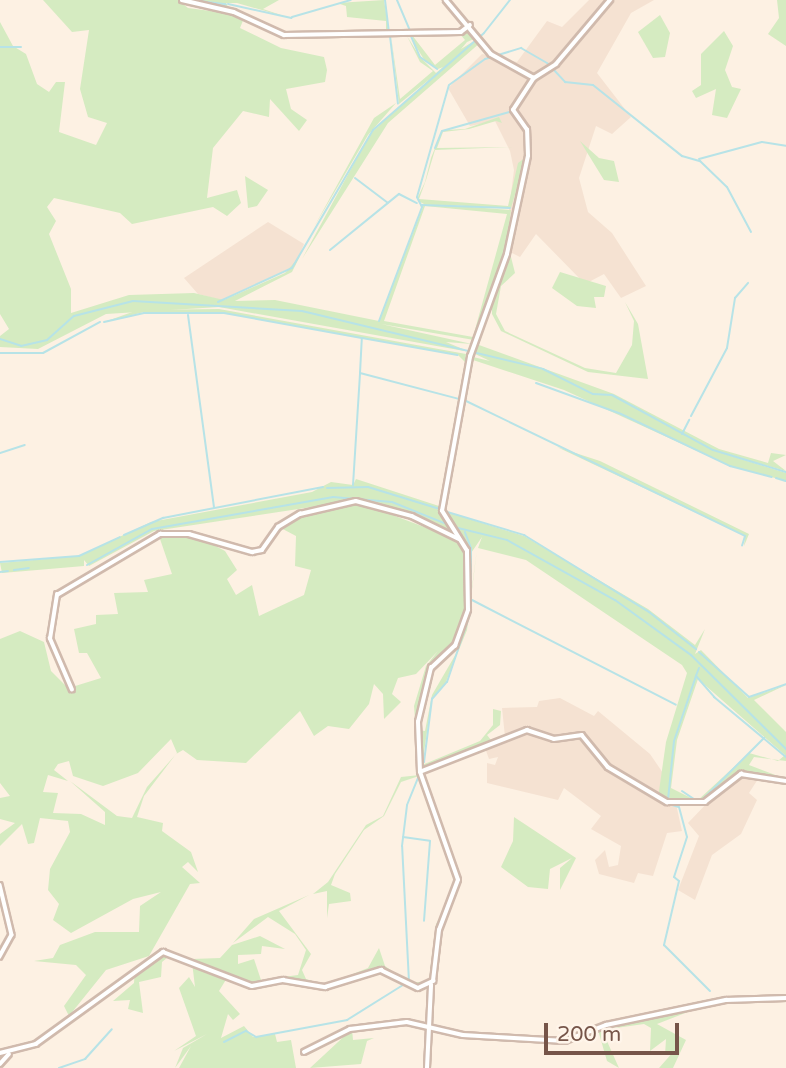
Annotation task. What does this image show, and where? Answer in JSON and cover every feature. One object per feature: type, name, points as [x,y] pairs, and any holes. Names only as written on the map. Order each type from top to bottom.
[{"type":"street","points":[[182,0],[234,12],[284,35],[461,32],[470,26]]},
{"type":"street","points":[[446,0],[491,54],[534,78]]},
{"type":"street","points":[[428,1068],[431,985],[439,930],[458,880],[420,772],[418,722],[428,674],[455,646],[468,610],[468,558],[461,539],[443,511],[472,349],[507,254],[528,156],[527,130],[513,110],[534,78],[556,64],[610,0]]},
{"type":"street","points":[[72,690],[50,639],[57,595],[160,534],[189,534],[252,552],[262,550],[278,527],[300,514],[356,501],[412,516],[461,539]]},
{"type":"street","points":[[420,772],[527,730],[554,739],[582,735],[608,767],[667,802],[705,802],[741,774],[786,781]]},
{"type":"street","points":[[0,885],[12,935],[0,957]]},
{"type":"street","points":[[0,1053],[10,1052],[78,1017],[142,962],[163,952],[252,986],[283,980],[326,987],[382,970],[407,985],[431,985]]},
{"type":"street","points":[[304,1052],[350,1029],[407,1022],[428,1027],[565,1041],[606,1025],[726,1000],[786,998]]},
{"type":"street","points":[[0,1064],[10,1052]]},
{"type":"shaded area","points":[[589,0],[654,0],[631,13],[597,73],[631,117],[612,134],[596,126],[579,178],[588,212],[612,233],[646,286],[621,298],[604,274],[585,284],[536,234],[520,257],[504,249],[514,170],[510,151],[495,121],[470,126],[448,88],[482,54],[517,62],[547,21],[562,27]]},
{"type":"shaded area","points":[[268,222],[304,244],[295,266],[221,300],[198,294],[184,278]]},
{"type":"shaded area","points":[[560,698],[594,716],[598,711],[650,754],[663,773],[662,802],[676,804],[682,831],[667,833],[653,876],[638,873],[634,883],[599,874],[595,860],[605,850],[609,867],[618,865],[621,846],[591,829],[601,816],[564,788],[558,800],[487,783],[487,763],[495,765],[498,757],[489,759],[485,748],[505,737],[502,708],[537,707],[539,701]]},
{"type":"shaded area","points":[[760,776],[749,793],[757,800],[741,834],[712,855],[695,900],[678,890],[699,836],[688,823],[731,778]]},
{"type":"green space","points":[[43,0],[178,0],[188,8],[244,18],[240,28],[281,48],[324,57],[327,70],[325,82],[286,89],[291,109],[307,120],[299,131],[270,99],[269,117],[243,111],[213,148],[207,198],[237,190],[241,203],[227,216],[213,207],[132,224],[120,213],[54,198],[47,207],[56,221],[49,234],[71,289],[71,313],[129,295],[194,293],[224,300],[285,273],[300,256],[292,272],[235,301],[275,300],[379,321],[424,204],[418,201],[418,197],[441,133],[445,130],[465,129],[499,117],[502,123],[496,121],[469,129],[443,132],[437,148],[513,147],[435,150],[426,180],[419,199],[508,206],[518,163],[526,157],[511,208],[445,205],[511,210],[505,255],[474,340],[381,324],[472,344],[446,342],[470,352],[219,307],[106,314],[38,349],[0,347],[0,336],[9,329],[0,314],[0,22],[13,46],[26,54],[37,84],[49,92],[56,82],[65,82],[59,132],[96,145],[107,123],[88,117],[80,89],[89,30],[72,32]],"holes":[[[425,206],[507,214],[473,337],[384,321]]]},
{"type":"green space","points":[[185,0],[279,0],[263,9],[290,18],[237,3],[226,3],[230,10]]},
{"type":"green space","points":[[384,0],[389,32],[346,32],[386,31],[386,21],[347,17],[346,6],[337,3]]},
{"type":"green space","points":[[777,0],[786,0],[786,46],[768,34],[779,18]]},
{"type":"green space","points":[[660,15],[670,33],[665,57],[653,58],[638,32]]},
{"type":"green space","points":[[470,30],[476,38],[461,49],[479,38],[481,42],[388,123],[302,259],[370,134],[431,78],[399,104],[391,36],[400,99],[433,71],[420,62],[407,36],[420,57],[436,73],[443,67],[438,69],[425,61],[412,35],[435,65],[465,40],[459,33]]},
{"type":"green space","points":[[724,31],[733,46],[725,70],[732,87],[741,89],[727,118],[712,115],[716,89],[696,98],[692,91],[701,85],[701,54]]},
{"type":"green space","points":[[396,103],[368,135],[314,227],[374,118]]},
{"type":"green space","points":[[580,141],[599,158],[614,161],[619,182],[604,180]]},
{"type":"green space","points":[[245,176],[268,190],[257,206],[248,208]]},
{"type":"green space","points":[[509,249],[515,273],[501,286],[496,314],[505,331],[585,368],[616,373],[632,345],[634,321],[625,302],[638,324],[648,379],[588,372],[501,331],[492,314],[492,298]]},
{"type":"green space","points":[[560,272],[606,286],[604,297],[594,297],[596,308],[577,306],[552,288]]},
{"type":"green space","points":[[489,308],[479,345],[614,394],[719,449],[768,463],[771,453],[786,455],[773,461],[786,471],[712,450],[786,473],[786,481],[730,466],[564,390],[473,360],[470,364],[473,357],[490,361],[473,353]]},
{"type":"green space","points":[[219,309],[466,354],[461,399],[465,362],[458,355],[224,313],[144,312],[104,322],[138,310]]},
{"type":"green space","points":[[557,447],[600,461],[749,534],[744,546],[745,536]]},
{"type":"green space","points":[[356,479],[442,507],[444,518],[444,511],[524,536],[648,609],[695,645],[705,629],[695,654],[701,650],[748,698],[786,685],[754,700],[786,732],[786,761],[779,760],[785,755],[698,679],[677,740],[671,788],[696,801],[658,798],[666,742],[687,673],[682,665],[526,560],[478,548],[482,537],[469,556],[465,544],[446,522],[458,537],[449,537],[467,551],[468,606],[455,644],[428,671],[417,713],[419,772],[414,706],[426,666],[438,651],[416,674],[398,678],[392,694],[401,702],[384,719],[383,694],[374,684],[369,704],[349,729],[328,726],[314,736],[300,711],[246,763],[197,760],[183,750],[176,754],[171,739],[138,773],[103,786],[73,776],[69,761],[58,764],[54,770],[68,781],[48,775],[43,792],[58,793],[53,813],[81,814],[105,825],[105,812],[70,781],[117,816],[132,818],[147,787],[175,755],[144,796],[137,817],[163,823],[162,831],[191,852],[198,872],[188,862],[182,867],[200,883],[190,884],[149,956],[106,970],[69,1016],[64,1006],[86,975],[76,965],[34,961],[53,958],[60,945],[95,932],[139,932],[140,906],[161,892],[133,899],[71,933],[53,920],[59,904],[48,890],[50,869],[70,832],[68,821],[40,818],[34,843],[28,844],[22,824],[0,846],[0,834],[15,823],[0,819],[0,798],[10,796],[0,783],[0,639],[20,631],[44,642],[51,671],[73,693],[72,687],[101,678],[87,653],[79,653],[74,629],[96,624],[96,615],[118,614],[114,593],[148,592],[144,580],[172,574],[160,539],[153,540],[161,535],[198,537],[225,551],[237,570],[227,579],[236,595],[252,585],[259,616],[304,595],[311,570],[295,566],[296,536],[279,527],[311,511],[358,502],[448,536],[413,516],[364,501],[351,501],[154,531],[89,566],[84,560],[84,566],[2,573],[0,563],[79,556],[151,522],[312,492],[331,482],[353,485]]},
{"type":"green space","points":[[477,549],[467,630],[445,684],[432,699],[422,765],[480,741],[493,725],[493,709],[501,711],[500,725],[487,735],[491,740],[421,770],[419,730],[425,731],[432,695],[457,652],[469,610],[469,558],[472,587]]},
{"type":"green space","points":[[749,753],[771,759],[754,757],[749,765],[786,779],[741,773],[702,801],[697,801]]},
{"type":"green space","points":[[420,775],[434,802],[453,860],[457,882],[455,897],[438,929],[434,975],[428,986],[408,984],[376,969],[324,986],[289,979],[253,985],[192,959],[220,958],[232,945],[260,936],[285,949],[262,946],[261,954],[238,955],[238,964],[254,959],[261,980],[298,975],[306,950],[295,934],[268,917],[233,943],[254,919],[309,895],[279,911],[311,954],[302,970],[306,979],[325,985],[368,968],[379,948],[385,966],[409,983],[429,981],[436,924],[454,897],[456,881],[419,776],[401,782],[384,816],[364,830],[335,874],[331,885],[350,893],[351,901],[329,904],[327,918],[327,891],[313,894],[328,882],[366,825],[383,816],[401,777]]},
{"type":"green space","points":[[514,817],[576,858],[560,890],[560,868],[572,858],[550,869],[548,889],[528,887],[501,867],[513,841]]},
{"type":"green space","points":[[173,953],[162,962],[161,977],[139,982],[143,1013],[128,1009],[130,1000],[113,1001],[134,983],[135,968]]},
{"type":"green space","points":[[192,962],[227,978],[219,991],[240,1014],[233,1020],[228,1014],[221,1038],[244,1026],[253,1037],[275,1034],[277,1042],[291,1040],[296,1068],[179,1068],[191,1046],[175,1068],[183,1048],[207,1034],[174,1051],[196,1036],[179,988],[189,977],[195,987]]},
{"type":"green space","points":[[693,1010],[657,1024],[686,1040],[673,1068],[659,1068],[674,1051],[665,1055],[666,1039],[650,1051],[651,1028],[644,1024],[602,1030],[619,1068],[607,1061],[598,1030]]},
{"type":"green space","points":[[352,1029],[353,1040],[374,1038],[367,1041],[361,1064],[310,1068]]},
{"type":"waterway","points":[[191,0],[226,4]]},
{"type":"waterway","points":[[292,17],[351,0]]},
{"type":"waterway","points":[[385,0],[389,32]]},
{"type":"waterway","points":[[397,0],[410,31]]},
{"type":"waterway","points":[[218,302],[292,268],[373,130],[484,33],[510,0]]},
{"type":"waterway","points":[[228,4],[291,18]]},
{"type":"waterway","points":[[390,36],[398,104]]},
{"type":"waterway","points":[[411,36],[420,57],[437,69]]},
{"type":"waterway","points":[[0,47],[21,47]]},
{"type":"waterway","points":[[379,321],[422,207],[417,197],[449,85],[485,59],[521,48],[550,65]]},
{"type":"waterway","points":[[553,69],[565,82],[593,85],[682,156],[700,161],[727,187],[751,232]]},
{"type":"waterway","points":[[435,148],[442,131],[509,112]]},
{"type":"waterway","points":[[699,159],[762,142],[786,146]]},
{"type":"waterway","points":[[355,178],[388,203]]},
{"type":"waterway","points":[[330,250],[399,194],[417,203]]},
{"type":"waterway","points":[[422,205],[510,208]]},
{"type":"waterway","points":[[691,416],[727,348],[735,298],[748,283]]},
{"type":"waterway","points":[[0,339],[21,346],[47,340],[74,316],[133,301],[302,311],[543,369],[593,394],[612,395],[713,450],[786,472]]},
{"type":"waterway","points":[[104,322],[144,313],[224,313],[362,338]]},
{"type":"waterway","points":[[188,315],[214,507]]},
{"type":"waterway","points":[[0,353],[43,353],[100,322]]},
{"type":"waterway","points":[[360,373],[362,338],[457,355]]},
{"type":"waterway","points":[[353,485],[360,373],[459,399]]},
{"type":"waterway","points":[[536,383],[621,414],[730,466],[772,477]]},
{"type":"waterway","points":[[464,400],[745,536],[742,546]]},
{"type":"waterway","points":[[682,434],[689,420]]},
{"type":"waterway","points":[[0,453],[25,445]]},
{"type":"waterway","points":[[776,478],[786,481]]},
{"type":"waterway","points":[[124,535],[163,518],[323,487]]},
{"type":"waterway","points":[[327,488],[368,487],[440,509]]},
{"type":"waterway","points":[[87,565],[152,529],[333,497],[392,502],[449,525]]},
{"type":"waterway","points":[[444,511],[524,535],[649,612],[696,649]]},
{"type":"waterway","points":[[454,527],[507,540],[615,600],[691,655],[786,749]]},
{"type":"waterway","points":[[424,762],[432,699],[447,682],[471,611],[471,548],[465,532]]},
{"type":"waterway","points":[[0,562],[79,556],[120,537]]},
{"type":"waterway","points":[[14,570],[29,568]]},
{"type":"waterway","points":[[0,572],[8,571]]},
{"type":"waterway","points":[[472,600],[676,705]]},
{"type":"waterway","points":[[699,652],[749,697],[786,684]]},
{"type":"waterway","points":[[699,668],[696,676],[714,697],[786,757]]},
{"type":"waterway","points":[[668,800],[674,741],[696,676]]},
{"type":"waterway","points":[[702,800],[764,738]]},
{"type":"waterway","points":[[409,982],[402,846],[407,805],[419,776]]},
{"type":"waterway","points":[[682,791],[697,801]]},
{"type":"waterway","points":[[669,804],[679,807],[687,837],[674,877],[679,881],[664,945],[710,991]]},
{"type":"waterway","points":[[403,837],[430,841],[424,921]]},
{"type":"waterway","points":[[224,1042],[246,1031],[256,1037],[347,1020],[403,985]]},
{"type":"waterway","points":[[59,1068],[85,1059],[112,1029]]}]
